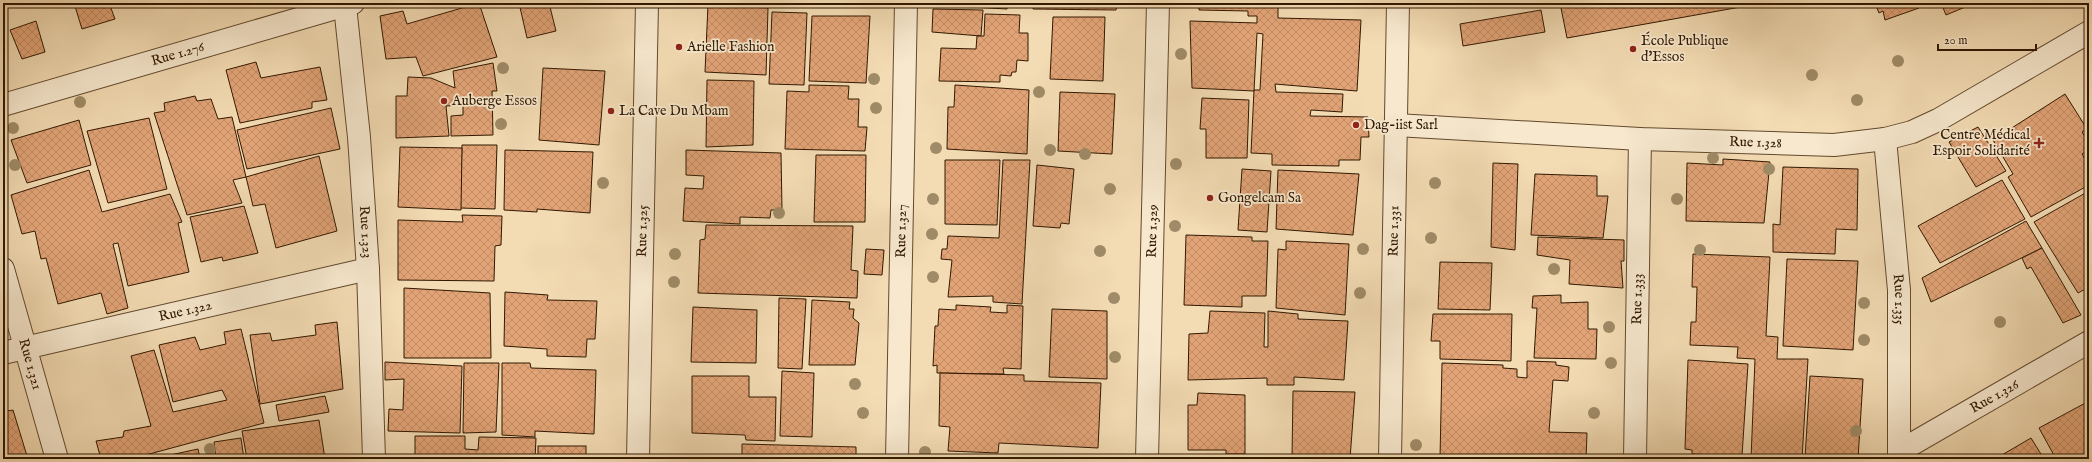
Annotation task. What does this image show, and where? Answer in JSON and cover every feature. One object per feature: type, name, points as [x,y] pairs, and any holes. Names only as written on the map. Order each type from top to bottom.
[{"type":"street","name":"Rue 1.325","points":[[638,459],[647,3]]},
{"type":"street","name":"Rue 1.327","points":[[897,459],[906,3]]},
{"type":"street","name":"Rue 1.329","points":[[1147,459],[1158,3]]},
{"type":"street","name":"Rue 1.331","points":[[1390,459],[1398,3]]},
{"type":"street","name":"Rue 1.276","points":[[3,105],[349,5]]},
{"type":"street","name":"Rue 1.323","points":[[349,5],[368,269],[374,459]]},
{"type":"street","name":"Rue 1.328","points":[[1396,125],[1640,138],[1834,145],[1885,139],[1912,132],[1938,120],[2089,32]]},
{"type":"street","name":"Rue 1.333","points":[[1634,459],[1640,138]]},
{"type":"street","name":"Rue 1.335","points":[[1885,139],[1899,290],[1900,455]]},
{"type":"street","name":"Rue 1.321","points":[[3,269],[57,459]]},
{"type":"street","name":"Rue 1.322","points":[[3,353],[368,269]]},
{"type":"street","name":"Rue 1.326","points":[[1900,455],[2089,342]]},
{"type":"building","points":[[74,3],[109,3],[115,19],[82,29]]},
{"type":"building","points":[[479,3],[497,57],[423,76],[416,57],[386,59],[380,16],[403,11],[407,24]]},
{"type":"building","points":[[519,3],[549,3],[556,31],[527,38]]},
{"type":"building","points":[[952,3],[1008,3],[1007,9],[952,6]]},
{"type":"building","points":[[1033,3],[1117,3],[1116,10],[1033,9]]},
{"type":"building","points":[[1199,3],[1278,3],[1278,18],[1361,20],[1357,91],[1275,84],[1276,92],[1343,94],[1342,112],[1311,110],[1310,116],[1368,117],[1369,137],[1361,137],[1360,160],[1339,160],[1339,166],[1272,165],[1272,154],[1251,153],[1254,91],[1192,88],[1190,21],[1257,23],[1257,16],[1248,16],[1248,11],[1199,10]],"holes":[[[1257,33],[1263,34],[1260,90],[1254,90]]]},
{"type":"building","points":[[1560,3],[1763,3],[1567,38]]},
{"type":"building","points":[[1875,3],[1917,3],[1919,8],[1885,20],[1883,11],[1879,13]]},
{"type":"building","points":[[1941,3],[1975,3],[1946,15]]},
{"type":"building","points":[[708,5],[768,8],[766,75],[705,72]]},
{"type":"building","points":[[933,9],[983,10],[981,36],[932,32]]},
{"type":"building","points":[[1541,10],[1545,32],[1463,46],[1460,24]]},
{"type":"building","points":[[772,12],[807,13],[804,85],[769,84]]},
{"type":"building","points":[[985,14],[1020,15],[1019,33],[1028,33],[1028,61],[1017,60],[1016,72],[1012,72],[1011,76],[1000,75],[1000,82],[939,81],[941,48],[976,49],[977,36],[984,36]]},
{"type":"building","points":[[812,16],[870,16],[866,83],[809,81]]},
{"type":"building","points":[[1053,17],[1105,17],[1103,81],[1050,79]]},
{"type":"building","points":[[36,21],[45,52],[22,59],[10,30]]},
{"type":"building","points":[[256,62],[261,78],[320,67],[327,100],[312,102],[312,108],[240,123],[226,70]]},
{"type":"building","name":"Auberge Essos","points":[[493,63],[497,91],[492,91],[493,135],[451,136],[451,116],[463,115],[463,105],[446,106],[449,136],[396,138],[396,96],[407,96],[408,77],[431,78],[455,88],[453,71]]},
{"type":"building","points":[[543,68],[605,71],[599,145],[539,140]]},
{"type":"building","points":[[707,80],[754,81],[753,145],[706,147]]},
{"type":"building","points":[[809,85],[849,86],[848,99],[859,99],[858,127],[867,127],[865,151],[785,149],[787,91],[809,92]]},
{"type":"building","points":[[955,85],[1029,90],[1027,154],[947,149],[948,107],[954,107]]},
{"type":"building","points":[[1060,92],[1115,94],[1112,154],[1058,151]]},
{"type":"building","points":[[2065,94],[2087,129],[2082,132],[2089,143],[2089,150],[2082,154],[2086,161],[2089,160],[2089,185],[2031,217],[2008,177],[2013,174],[1993,140]]},
{"type":"building","points":[[195,96],[197,101],[211,99],[218,119],[232,117],[246,177],[233,180],[242,203],[187,215],[154,113],[165,111],[164,103]]},
{"type":"building","points":[[1202,98],[1249,100],[1247,158],[1206,158],[1206,129],[1200,129]]},
{"type":"building","points":[[331,108],[340,149],[247,169],[237,130]]},
{"type":"building","points":[[149,118],[167,189],[108,203],[87,131]]},
{"type":"building","points":[[79,120],[91,165],[27,183],[11,140]]},
{"type":"building","points":[[1978,127],[2006,171],[1976,187],[1949,142]]},
{"type":"building","points":[[462,145],[497,145],[495,209],[460,208]]},
{"type":"building","points":[[400,147],[462,148],[461,210],[398,207]]},
{"type":"building","points":[[505,150],[593,152],[590,213],[537,209],[537,212],[504,210]]},
{"type":"building","points":[[686,150],[781,153],[782,210],[771,210],[770,218],[740,217],[740,224],[683,221],[685,188],[703,189],[704,176],[686,175]]},
{"type":"building","points":[[816,155],[866,155],[865,222],[814,222]]},
{"type":"building","points":[[319,156],[337,231],[276,248],[265,204],[253,206],[246,177]]},
{"type":"building","points":[[1723,159],[1770,162],[1764,223],[1686,221],[1687,163],[1723,165]]},
{"type":"building","points":[[945,160],[1000,160],[997,225],[945,224]]},
{"type":"building","points":[[1003,160],[1030,160],[1022,304],[993,302],[993,296],[948,297],[952,260],[941,259],[942,249],[947,249],[948,236],[999,238]]},
{"type":"building","points":[[1493,163],[1518,164],[1515,250],[1491,247]]},
{"type":"building","points":[[1037,165],[1074,169],[1069,224],[1061,223],[1060,228],[1033,226]]},
{"type":"building","points":[[1783,167],[1858,169],[1857,230],[1836,229],[1835,254],[1773,252],[1773,224],[1780,225]]},
{"type":"building","points":[[1242,169],[1271,171],[1267,232],[1238,230]]},
{"type":"building","points":[[89,170],[102,212],[170,194],[182,222],[178,223],[189,272],[128,286],[118,243],[113,244],[128,308],[107,314],[101,293],[58,304],[46,258],[41,259],[35,231],[22,234],[11,195]]},
{"type":"building","points":[[1278,170],[1359,174],[1353,235],[1276,229]]},
{"type":"building","points":[[1535,174],[1597,176],[1597,196],[1608,196],[1603,238],[1531,235]]},
{"type":"building","points":[[2002,180],[2025,219],[1940,263],[1918,226]]},
{"type":"building","points":[[2089,191],[2089,287],[2078,293],[2034,222]]},
{"type":"building","points":[[244,206],[258,253],[223,261],[222,257],[201,262],[190,217]]},
{"type":"building","points":[[462,215],[502,216],[501,245],[495,246],[494,281],[398,280],[398,220],[463,222]]},
{"type":"building","points":[[2026,221],[2042,248],[1931,302],[1922,278]]},
{"type":"building","points":[[706,225],[853,226],[851,270],[858,271],[857,298],[698,293],[700,240],[705,239]]},
{"type":"building","points":[[1186,235],[1252,237],[1252,241],[1268,241],[1266,296],[1242,296],[1242,307],[1184,305]]},
{"type":"building","points":[[1538,237],[1624,240],[1624,261],[1621,261],[1623,288],[1569,284],[1570,260],[1537,255]]},
{"type":"building","points":[[1286,241],[1349,244],[1345,315],[1276,308],[1278,249],[1286,250]]},
{"type":"building","points":[[2042,248],[2081,315],[2063,323],[2031,267],[2027,269],[2022,258]]},
{"type":"building","points":[[866,249],[884,250],[882,275],[864,274]]},
{"type":"building","points":[[1693,254],[1770,257],[1766,336],[1778,337],[1777,359],[1808,359],[1802,459],[1751,459],[1755,359],[1737,358],[1738,347],[1690,345],[1691,322],[1696,322],[1697,287],[1692,287]]},
{"type":"building","points":[[1787,259],[1858,261],[1853,350],[1783,346]]},
{"type":"building","points":[[1440,262],[1492,263],[1490,310],[1438,309]]},
{"type":"building","points":[[404,288],[490,293],[491,358],[404,358]]},
{"type":"building","points":[[505,292],[548,295],[547,300],[597,301],[595,339],[587,339],[586,357],[547,356],[547,349],[504,346]]},
{"type":"building","points":[[1561,295],[1561,303],[1588,302],[1588,329],[1597,329],[1596,359],[1534,358],[1537,308],[1532,308],[1533,296]]},
{"type":"building","points":[[779,298],[806,299],[802,369],[778,368]]},
{"type":"building","points":[[812,300],[850,302],[849,309],[854,309],[853,318],[859,323],[855,365],[809,365]]},
{"type":"building","points":[[956,305],[991,307],[990,312],[1007,313],[1007,305],[1023,306],[1021,369],[1003,368],[1004,374],[937,373],[937,365],[933,366],[935,326],[938,326],[939,309],[956,310]]},
{"type":"building","points":[[693,307],[757,310],[756,363],[691,362]]},
{"type":"building","points":[[1052,309],[1107,311],[1107,379],[1049,377]]},
{"type":"building","points":[[1210,311],[1265,313],[1264,347],[1268,347],[1268,311],[1298,314],[1298,319],[1348,321],[1344,380],[1294,377],[1294,385],[1267,385],[1267,378],[1188,380],[1189,334],[1208,333]]},
{"type":"building","points":[[1433,314],[1512,314],[1511,361],[1440,359],[1440,341],[1431,341]]},
{"type":"building","points":[[337,322],[343,389],[260,404],[250,335],[270,333],[272,341],[316,335],[315,325]]},
{"type":"building","points":[[241,329],[264,423],[131,459],[101,459],[96,441],[123,437],[124,431],[151,426],[131,356],[154,350],[173,412],[227,400],[222,390],[173,402],[159,345],[195,337],[200,350],[226,344],[224,332]]},
{"type":"building","points":[[1688,360],[1748,364],[1742,456],[1692,454],[1692,450],[1685,449]]},
{"type":"building","points":[[1527,361],[1556,362],[1556,365],[1569,367],[1568,381],[1553,380],[1549,432],[1587,433],[1586,459],[1440,458],[1442,363],[1503,365],[1503,368],[1517,369],[1517,377],[1527,378]]},
{"type":"building","points":[[385,362],[462,366],[460,433],[388,431],[389,409],[403,410],[404,379],[385,380]]},
{"type":"building","points":[[464,363],[499,363],[496,432],[463,433]]},
{"type":"building","points":[[502,363],[530,363],[531,368],[596,370],[594,434],[535,431],[535,437],[502,435]]},
{"type":"building","points":[[782,371],[814,373],[812,437],[780,436]]},
{"type":"building","points":[[940,373],[1024,375],[1024,381],[1101,383],[1098,448],[999,443],[998,453],[948,451],[950,427],[939,426]]},
{"type":"building","points":[[692,376],[749,376],[749,397],[776,397],[775,441],[746,440],[745,435],[692,433]]},
{"type":"building","points":[[1810,376],[1863,379],[1858,459],[1805,458]]},
{"type":"building","points":[[1293,391],[1355,392],[1350,459],[1292,458]]},
{"type":"building","points":[[1198,393],[1245,395],[1245,454],[1226,454],[1226,450],[1188,450],[1188,405],[1197,405]]},
{"type":"building","points":[[325,396],[329,412],[279,421],[276,405]]},
{"type":"building","points":[[2089,401],[2089,459],[2056,459],[2039,428]]},
{"type":"building","points":[[3,406],[6,406],[7,411],[13,410],[27,456],[3,459]]},
{"type":"building","points":[[319,420],[325,459],[247,459],[242,431]]},
{"type":"building","points":[[415,436],[465,436],[465,449],[478,450],[479,437],[536,438],[535,459],[415,459]]},
{"type":"building","points":[[241,438],[244,459],[216,459],[214,442]]},
{"type":"building","points":[[2031,438],[2044,459],[1995,459]]},
{"type":"building","points":[[742,444],[856,447],[856,459],[742,459]]},
{"type":"building","points":[[538,446],[586,446],[586,459],[538,459]]},
{"type":"building","points":[[198,449],[200,459],[162,459],[161,457]]},
{"type":"building","points":[[1199,456],[1244,459],[1199,459]]},
{"type":"building","points":[[1044,457],[1094,458],[1094,459],[1044,459]]},
{"type":"place","name":"Arielle Fashion","points":[[679,47]]},
{"type":"place","name":"École Publique d'Essos","points":[[1633,49]]},
{"type":"place","name":"Auberge Essos","points":[[444,101]]},
{"type":"place","name":"La Cave Du Mbam","points":[[611,111]]},
{"type":"place","name":"Dag-iist Sarl","points":[[1356,125]]},
{"type":"place","name":"Centre Médical Espoir Solidarité","points":[[2039,143]]},
{"type":"place","name":"Gongelcam Sa","points":[[1210,198]]}]
